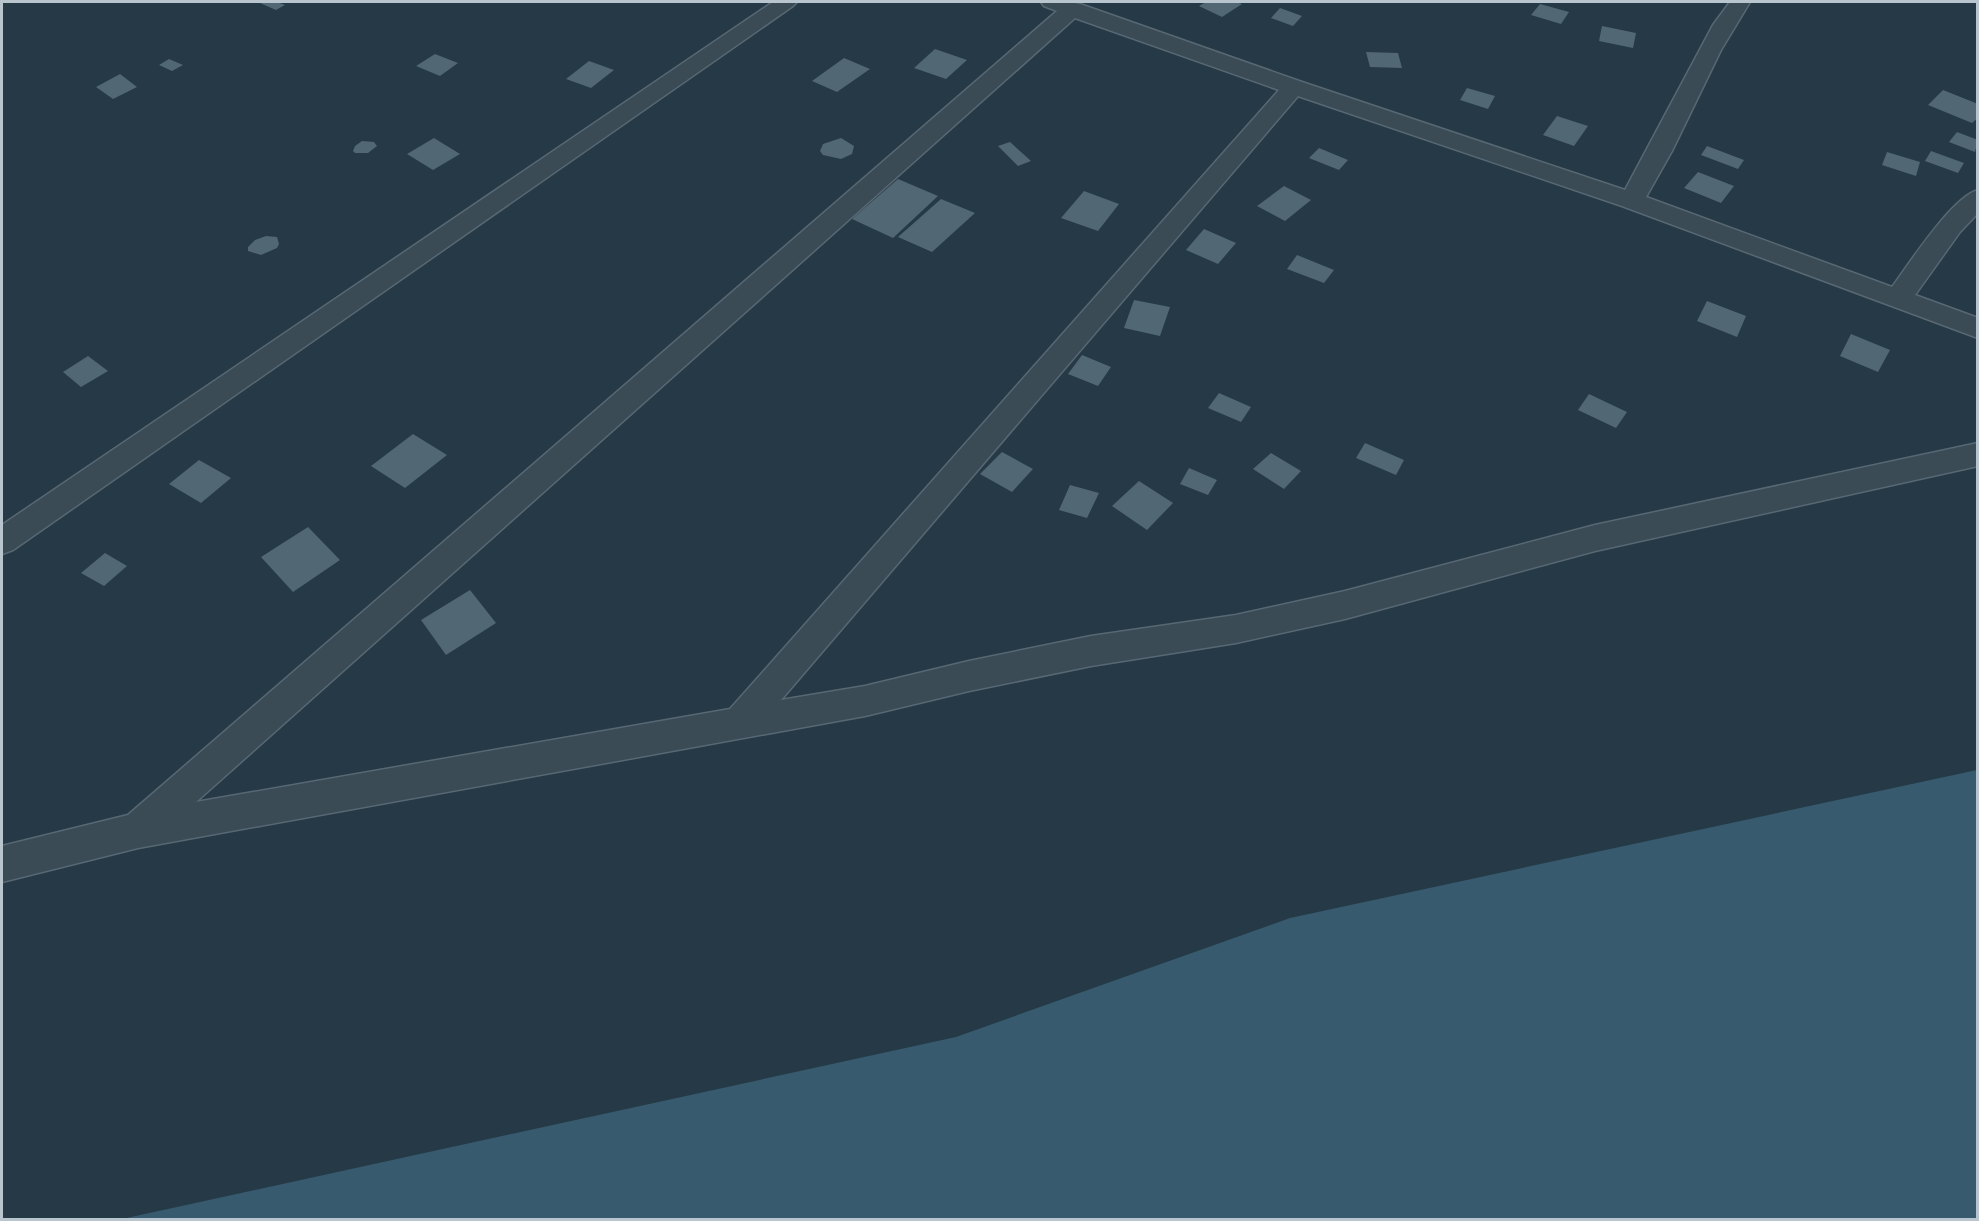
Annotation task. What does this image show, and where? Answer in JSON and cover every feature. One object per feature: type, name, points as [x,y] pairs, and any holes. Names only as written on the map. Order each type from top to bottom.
[{"type":"street","points":[[2,540],[786,2]]},
{"type":"street","points":[[1631,200],[1647,177],[1719,28],[1740,2]]},
{"type":"street","points":[[138,830],[1061,5],[1294,87],[1631,200],[1977,329]]},
{"type":"street","points":[[740,723],[1294,87]]},
{"type":"street","points":[[1898,299],[1951,226],[1977,198]]},
{"type":"street","points":[[2,864],[138,830],[865,701],[969,676],[1091,651],[1236,629],[1345,605],[1595,538],[1977,454]]},
{"type":"water","points":[[1977,770],[1977,1219],[122,1219],[956,1037],[1290,918]]},
{"type":"building","points":[[277,2],[285,5],[276,10],[260,3]]},
{"type":"building","points":[[1206,2],[1242,4],[1222,17],[1199,6]]},
{"type":"building","points":[[1540,4],[1569,12],[1561,24],[1531,15]]},
{"type":"building","points":[[1280,8],[1302,16],[1293,26],[1271,18]]},
{"type":"building","points":[[1602,26],[1636,33],[1633,48],[1599,41]]},
{"type":"building","points":[[935,49],[967,60],[946,79],[914,68]]},
{"type":"building","points":[[1366,52],[1398,53],[1402,68],[1370,67]]},
{"type":"building","points":[[435,54],[458,63],[440,76],[416,66]]},
{"type":"building","points":[[844,58],[870,69],[837,92],[812,81]]},
{"type":"building","points":[[169,59],[183,65],[172,71],[159,65]]},
{"type":"building","points":[[589,61],[614,70],[591,88],[566,79]]},
{"type":"building","points":[[120,74],[137,87],[113,99],[96,87]]},
{"type":"building","points":[[1467,88],[1495,96],[1488,109],[1460,100]]},
{"type":"building","points":[[1943,90],[1978,104],[1978,118],[1972,123],[1928,105]]},
{"type":"building","points":[[1557,116],[1588,126],[1574,146],[1543,135]]},
{"type":"building","points":[[1957,132],[1978,140],[1975,152],[1949,142]]},
{"type":"building","points":[[434,138],[460,154],[433,170],[407,154]]},
{"type":"building","points":[[841,138],[854,146],[852,154],[841,159],[823,155],[820,151],[823,144]]},
{"type":"building","points":[[362,141],[374,142],[377,146],[368,153],[355,153],[353,151],[355,146]]},
{"type":"building","points":[[1010,142],[1031,161],[1018,166],[998,146]]},
{"type":"building","points":[[1707,146],[1744,160],[1738,169],[1701,155]]},
{"type":"building","points":[[1319,148],[1348,160],[1339,170],[1309,158]]},
{"type":"building","points":[[1931,151],[1964,163],[1958,173],[1925,161]]},
{"type":"building","points":[[1887,152],[1920,162],[1916,176],[1882,165]]},
{"type":"building","points":[[1698,172],[1734,186],[1721,203],[1684,188]]},
{"type":"building","points":[[898,179],[938,196],[893,238],[852,219]]},
{"type":"building","points":[[1284,186],[1311,200],[1285,221],[1257,206]]},
{"type":"building","points":[[1084,191],[1119,204],[1098,231],[1061,218]]},
{"type":"building","points":[[941,199],[975,213],[932,252],[898,237]]},
{"type":"building","points":[[1204,229],[1236,243],[1218,264],[1186,250]]},
{"type":"building","points":[[266,236],[277,237],[279,244],[277,248],[261,255],[248,251],[248,247],[255,240]]},
{"type":"building","points":[[1297,255],[1334,270],[1324,283],[1287,269]]},
{"type":"building","points":[[1134,300],[1170,307],[1160,336],[1124,328]]},
{"type":"building","points":[[1707,301],[1746,316],[1737,337],[1697,321]]},
{"type":"building","points":[[1851,334],[1890,350],[1878,372],[1840,356]]},
{"type":"building","points":[[1082,355],[1111,367],[1098,386],[1068,374]]},
{"type":"building","points":[[88,356],[108,371],[81,387],[63,372]]},
{"type":"building","points":[[1219,393],[1251,407],[1241,422],[1208,408]]},
{"type":"building","points":[[1589,394],[1627,412],[1616,428],[1578,410]]},
{"type":"building","points":[[413,434],[447,455],[405,488],[371,466]]},
{"type":"building","points":[[1365,443],[1404,460],[1396,475],[1356,458]]},
{"type":"building","points":[[1002,452],[1033,469],[1012,492],[980,474]]},
{"type":"building","points":[[1271,453],[1301,471],[1284,489],[1253,469]]},
{"type":"building","points":[[199,460],[231,478],[201,503],[169,484]]},
{"type":"building","points":[[1189,468],[1217,480],[1208,495],[1180,484]]},
{"type":"building","points":[[1139,481],[1173,503],[1147,530],[1112,506]]},
{"type":"building","points":[[1070,485],[1099,493],[1087,518],[1059,510]]},
{"type":"building","points":[[308,527],[340,560],[293,592],[261,557]]},
{"type":"building","points":[[105,553],[127,566],[104,586],[81,573]]},
{"type":"building","points":[[470,590],[496,623],[446,655],[421,620]]}]
